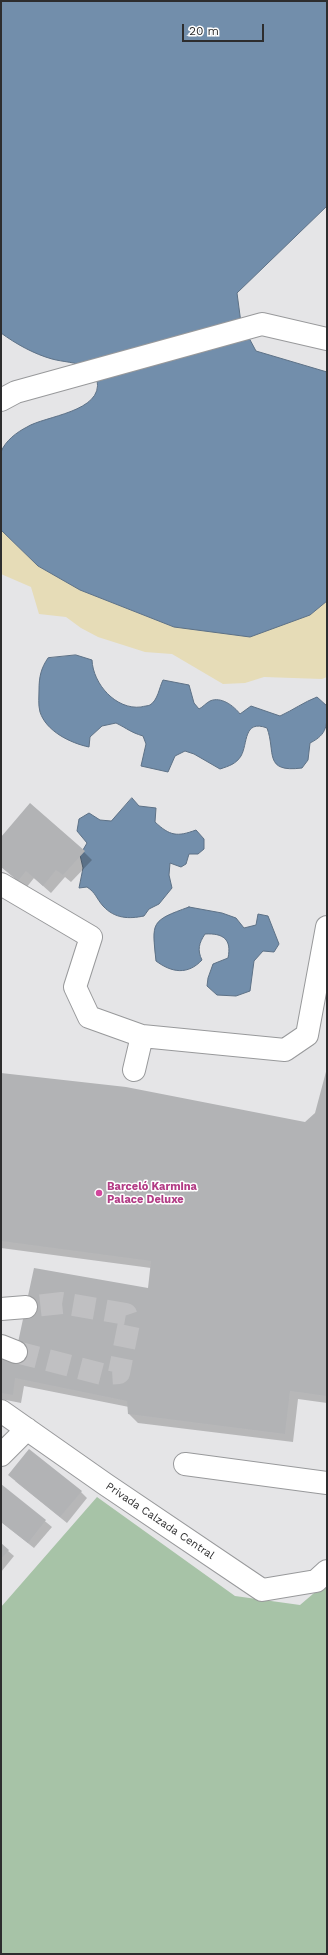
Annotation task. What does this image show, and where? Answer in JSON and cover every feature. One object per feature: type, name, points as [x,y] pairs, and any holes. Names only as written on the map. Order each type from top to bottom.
[{"type":"street","points":[[8,396],[262,324],[327,339]]},
{"type":"street","points":[[1,884],[91,937],[75,987],[89,1017],[142,1036],[285,1050],[307,1035],[327,927]]},
{"type":"street","points":[[134,1070],[142,1036]]},
{"type":"street","points":[[1,1309],[26,1307]]},
{"type":"street","name":"Privada Calzada Central","points":[[1,1411],[105,1484],[262,1590],[316,1581],[327,1571]]},
{"type":"street","points":[[1,1455],[27,1429]]},
{"type":"street","points":[[185,1464],[327,1483]]},
{"type":"green space","points":[[97,1497],[235,1596],[300,1605],[327,1582],[327,1954],[1,1954],[1,1607]]},
{"type":"sand","points":[[1,530],[38,566],[80,590],[174,627],[310,615],[327,601],[327,677],[322,679],[264,677],[245,683],[223,684],[172,654],[145,652],[98,637],[81,628],[66,617],[39,614],[31,587],[1,574]]},
{"type":"water","points":[[1,1],[327,1],[327,206],[237,293],[241,323],[256,351],[327,372],[327,601],[310,615],[250,637],[174,627],[80,590],[38,566],[1,530],[1,452],[5,444],[19,431],[35,423],[82,406],[91,399],[97,391],[97,380],[89,370],[81,365],[52,359],[39,354],[19,345],[1,333]]},
{"type":"water","points":[[76,655],[92,660],[93,669],[101,686],[115,700],[132,707],[141,707],[153,703],[157,697],[163,680],[189,685],[194,703],[199,709],[210,701],[218,700],[231,705],[240,714],[251,706],[280,716],[317,697],[327,706],[325,728],[316,740],[310,743],[308,760],[302,768],[290,769],[276,764],[273,759],[267,728],[259,726],[250,730],[239,759],[223,768],[220,769],[194,754],[185,751],[175,756],[168,772],[141,766],[146,744],[143,736],[116,723],[102,726],[90,737],[89,747],[74,743],[60,735],[43,719],[39,706],[39,681],[44,665],[48,658]]},
{"type":"water","points":[[132,798],[139,806],[156,808],[155,822],[170,833],[184,834],[196,830],[204,839],[204,849],[198,854],[189,854],[186,864],[181,867],[170,863],[169,875],[172,888],[159,904],[149,909],[144,916],[128,918],[117,916],[108,910],[87,887],[79,888],[83,868],[80,855],[87,843],[77,831],[79,819],[89,813],[100,820],[111,821]]},
{"type":"water","points":[[189,907],[222,913],[236,918],[244,928],[256,925],[258,914],[268,916],[279,944],[274,952],[263,951],[254,961],[250,991],[236,996],[217,995],[207,986],[213,964],[228,958],[229,946],[225,938],[221,936],[205,934],[199,947],[202,960],[197,965],[186,970],[174,970],[156,961],[154,930],[156,925],[160,920],[167,916]]},
{"type":"building","points":[[30,803],[85,851],[63,875],[56,870],[43,886],[26,871],[18,881],[1,867],[1,837]]},
{"type":"building","points":[[327,1068],[327,1396],[290,1391],[285,1434],[128,1414],[127,1401],[15,1378],[13,1395],[1,1393],[1,1358],[14,1361],[34,1268],[148,1288],[151,1261],[1,1241],[1,1073],[126,1087],[305,1122],[315,1113]]},
{"type":"building","points":[[29,1449],[82,1491],[60,1517],[8,1475]]},
{"type":"building","points":[[1,1484],[46,1520],[28,1543],[1,1522]]},
{"type":"building","points":[[1,1543],[9,1550],[1,1559]]},
{"type":"tunnel","points":[[16,1352],[102,1374],[119,1373],[129,1323],[126,1314],[62,1303],[26,1307]]},
{"type":"place","name":"Barceló Karmina Palace Deluxe","points":[[99,1193]]}]
